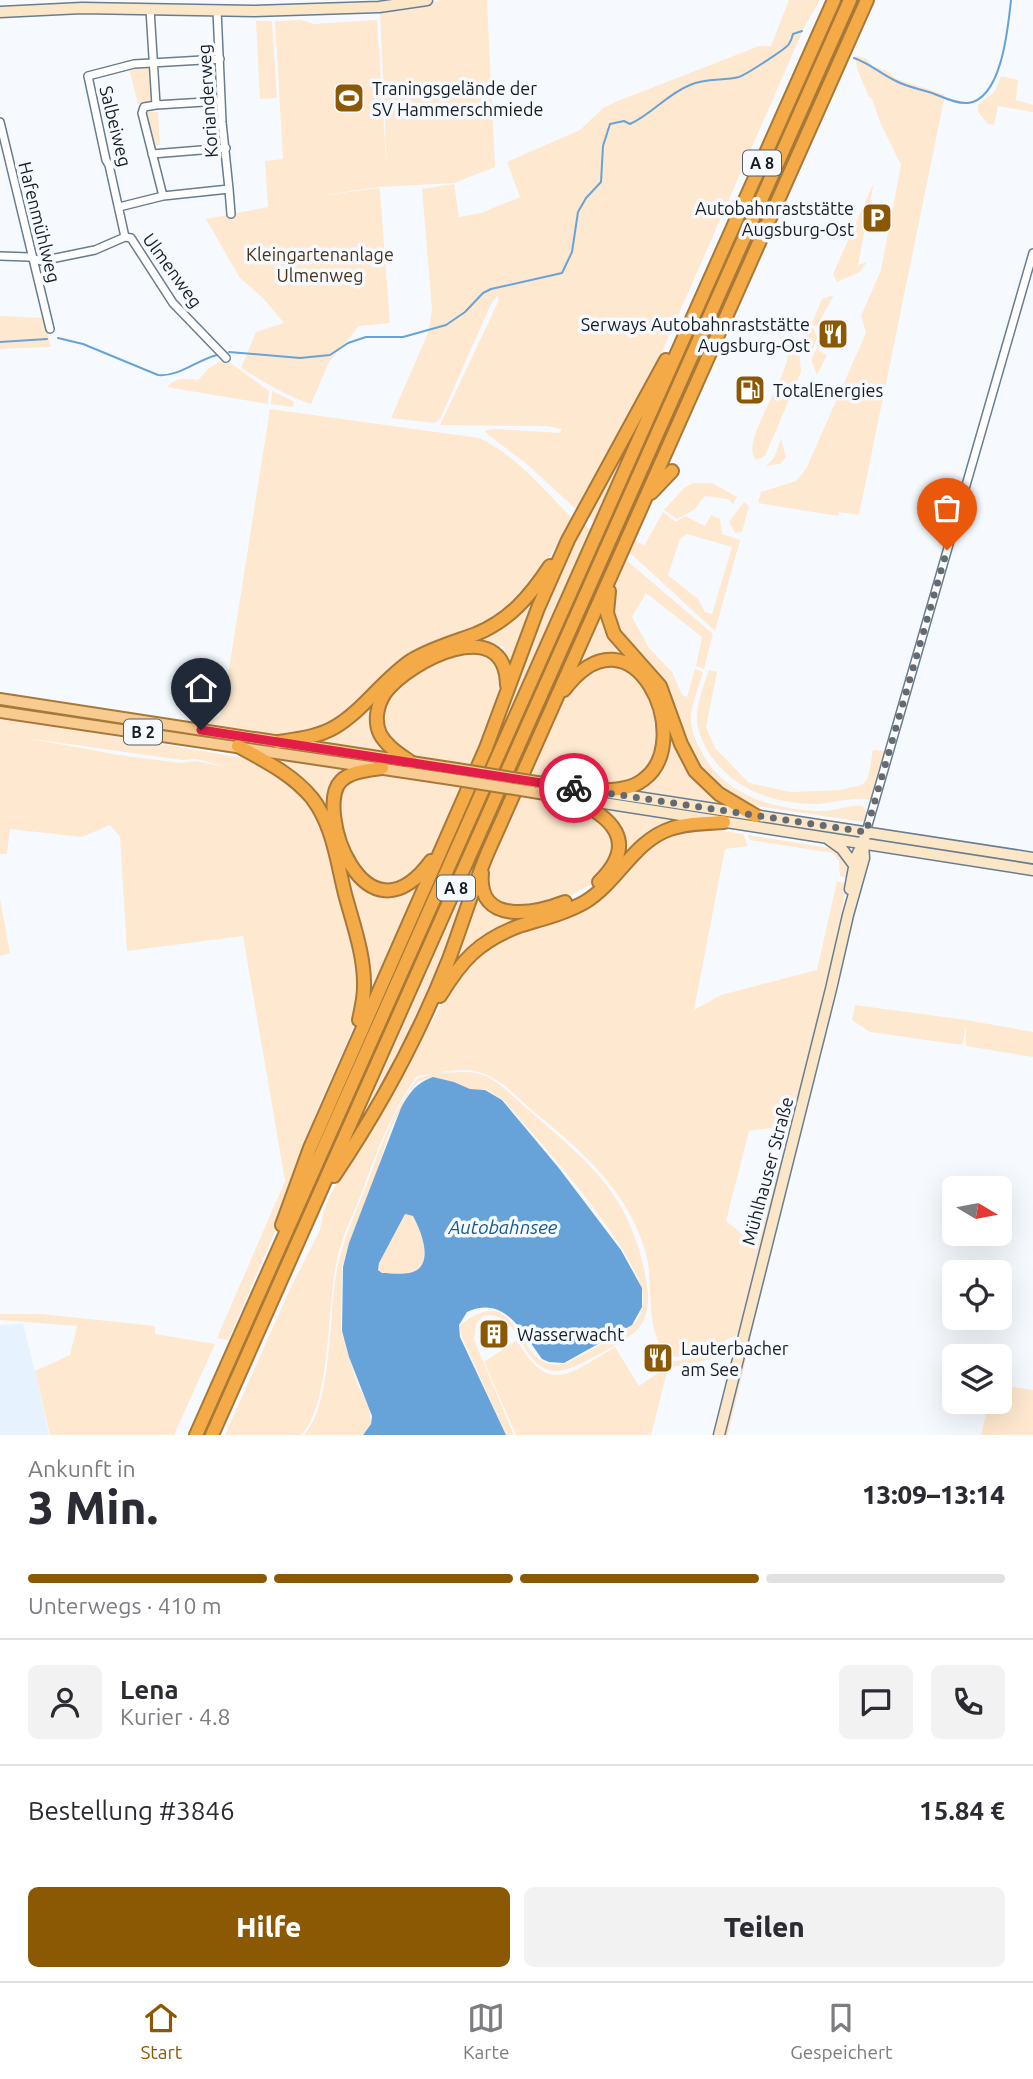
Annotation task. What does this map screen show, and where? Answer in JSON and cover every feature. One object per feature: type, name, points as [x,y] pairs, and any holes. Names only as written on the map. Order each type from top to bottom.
[{"type":"highway","name":"A 8","points":[[196,1435],[834,0]]},
{"type":"highway","name":"A 8","points":[[212,1435],[850,0]]},
{"type":"highway","points":[[315,1206],[353,1147],[416,1031],[449,959],[487,854],[867,0]]},
{"type":"highway","points":[[850,65],[858,22]]},
{"type":"highway","points":[[275,1259],[289,1203],[310,1148],[486,748],[538,607],[568,540],[701,299]]},
{"type":"highway","points":[[643,505],[673,471]]},
{"type":"highway","points":[[278,742],[315,735],[334,728],[382,683],[413,660],[508,617],[534,590],[568,540]]},
{"type":"highway","points":[[616,565],[607,606],[614,634],[660,686],[681,744],[695,771],[719,794],[756,816]]},
{"type":"highway","points":[[412,763],[386,743],[377,725],[377,715],[384,695],[417,667],[454,649],[485,647],[498,654],[503,663],[507,679],[505,698]]},
{"type":"highway","points":[[550,711],[580,672],[600,661],[613,660],[626,664],[639,672],[650,686],[660,707],[664,724],[663,742],[656,765],[649,776],[638,784],[597,791]]},
{"type":"highway","points":[[238,746],[295,780],[314,801],[326,822],[356,929],[362,962],[364,988],[353,1046]]},
{"type":"highway","points":[[382,768],[347,777],[336,788],[333,797],[332,807],[343,848],[360,878],[369,886],[383,890],[407,885],[428,864],[448,834]]},
{"type":"highway","points":[[487,854],[482,889],[491,904],[505,911],[547,908],[587,891],[612,867],[618,842],[612,824],[603,815],[570,798]]},
{"type":"highway","points":[[416,1031],[456,969],[477,947],[505,932],[564,912],[587,900],[610,883],[645,845],[661,833],[682,826],[724,822]]},
{"type":"main road","name":"B 2","points":[[0,699],[278,742]]},
{"type":"main road","name":"B 2","points":[[0,712],[382,768],[454,774]]},
{"type":"main road","points":[[278,742],[412,763],[454,774],[535,787],[597,791]]},
{"type":"main road","points":[[535,787],[570,798]]},
{"type":"street","points":[[0,12],[114,4],[150,9],[217,10],[379,7],[427,0]]},
{"type":"street","points":[[150,9],[156,105]]},
{"type":"street","name":"Korianderweg","points":[[217,10],[223,142],[226,148],[231,214]]},
{"type":"street","points":[[153,62],[220,59]]},
{"type":"street","name":"Salbeiweg","points":[[125,237],[88,76],[153,62]]},
{"type":"street","points":[[163,196],[142,113],[146,106],[221,101]]},
{"type":"street","name":"Hafenmühlweg","points":[[0,122],[50,329]]},
{"type":"street","points":[[152,154],[226,148]]},
{"type":"street","points":[[119,207],[163,196],[229,189]]},
{"type":"street","name":"Ulmenweg","points":[[0,256],[41,261],[95,250],[125,237],[133,240],[173,303],[226,358]]},
{"type":"street","points":[[863,843],[1033,253]]},
{"type":"street","points":[[597,791],[1033,858]]},
{"type":"street","points":[[570,798],[1033,870]]},
{"type":"street","points":[[825,837],[842,849],[854,865]]},
{"type":"street","name":"Mühlhauser Straße","points":[[848,915],[854,865],[863,843]]},
{"type":"street","name":"Mühlhauser Straße","points":[[719,1435],[864,858],[863,843]]},
{"type":"shaded area","points":[[23,1324],[49,1435],[0,1435],[0,1325]]},
{"type":"green space","name":"Kleingartenanlage Ulmenweg","points":[[441,0],[487,0],[495,167],[454,183],[379,187],[311,197],[379,188],[390,323],[359,326],[329,362],[311,404],[283,392],[241,368],[256,332],[284,323],[263,298],[240,278],[206,219],[268,207],[265,161],[283,159],[275,21],[302,20],[313,24],[377,20],[387,173],[380,8]]},
{"type":"green space","points":[[789,0],[820,0],[804,28],[656,366],[578,511],[528,465],[485,432],[495,429],[560,433],[562,429],[546,426],[440,425],[499,300],[497,296],[440,419],[435,423],[391,418],[428,333],[432,310],[422,189],[454,184],[459,217],[481,213],[520,197],[507,162],[580,130],[603,108],[618,101],[759,46],[771,46]]},
{"type":"green space","points":[[256,21],[272,21],[277,98],[260,99]]},
{"type":"green space","points":[[855,55],[867,59],[873,66],[887,71],[897,79],[945,95],[859,515],[839,512],[838,516],[758,503],[761,492],[796,481],[806,469],[866,333],[861,316],[881,270],[901,165],[857,69]]},
{"type":"green space","points":[[150,65],[154,96],[151,103],[138,104],[129,68]]},
{"type":"green space","points":[[1001,76],[1018,80],[1016,100],[1033,105],[1033,112],[998,106],[994,125],[988,124],[978,112],[978,105],[995,91]]},
{"type":"green space","points":[[147,112],[158,112],[160,145],[153,146]]},
{"type":"green space","points":[[874,182],[858,265],[867,262],[860,272],[837,282],[833,274]]},
{"type":"green space","points":[[772,190],[744,262],[619,546],[615,542]]},
{"type":"green space","points":[[834,295],[817,326],[811,325],[822,299]]},
{"type":"green space","points":[[0,316],[44,318],[51,347],[0,349]]},
{"type":"green space","points":[[810,327],[814,329],[817,338],[810,357],[804,340]]},
{"type":"green space","points":[[792,335],[800,358],[801,372],[765,456],[756,460],[752,451],[754,438],[787,358],[788,346],[779,337]]},
{"type":"green space","points":[[823,335],[818,350],[827,355],[817,375],[811,360]]},
{"type":"green space","points":[[225,359],[269,391],[268,404],[167,387],[181,379],[198,380],[209,368]]},
{"type":"green space","points":[[272,391],[293,401],[294,405],[271,404]]},
{"type":"green space","points":[[270,409],[479,438],[518,464],[573,519],[533,583],[502,617],[331,727],[279,738],[211,727],[203,722],[220,716],[223,707]]},
{"type":"green space","points":[[635,434],[596,525],[586,514]]},
{"type":"green space","points":[[781,439],[786,457],[780,464],[766,466],[774,458]]},
{"type":"green space","points":[[693,483],[712,483],[737,497],[733,504],[728,499],[705,496],[694,510],[677,519],[664,510],[684,488]]},
{"type":"green space","points":[[744,502],[749,506],[742,532],[735,533],[729,522]]},
{"type":"green space","points":[[663,512],[676,522],[685,516],[705,526],[711,515],[720,519],[722,534],[740,540],[715,631],[628,551],[634,539],[644,546]],"holes":[[[687,534],[732,547],[712,614],[705,612],[698,599],[668,575],[680,539]]]},
{"type":"green space","points":[[581,522],[590,529],[484,768],[528,638]]},
{"type":"green space","points":[[625,559],[713,634],[704,669],[696,666],[702,637],[646,593],[632,617],[649,648],[672,672],[682,695],[687,697],[695,669],[703,672],[691,720],[695,740],[711,766],[736,789],[768,803],[820,811],[863,806],[868,815],[863,822],[744,804],[732,799],[691,759],[669,693],[651,665],[629,647],[618,633],[610,613],[611,589]]},
{"type":"green space","points":[[542,586],[509,670],[504,647],[483,639],[516,616]]},
{"type":"green space","points":[[601,604],[608,637],[619,652],[595,657],[575,671],[572,670]]},
{"type":"green space","points":[[459,653],[481,654],[493,661],[499,673],[496,704],[472,765],[412,755],[400,749],[382,729],[386,697],[422,667]]},
{"type":"green space","points":[[597,665],[624,665],[653,698],[659,745],[648,771],[630,784],[558,780],[528,775],[563,700],[573,685]]},
{"type":"green space","points":[[709,670],[717,672],[706,727],[715,748],[749,783],[791,792],[840,790],[862,785],[868,778],[873,750],[887,751],[876,794],[871,800],[801,803],[769,797],[740,784],[716,762],[706,748],[699,730],[698,706]]},
{"type":"green space","points":[[381,692],[375,704],[390,754],[302,744]]},
{"type":"green space","points":[[666,711],[683,753],[696,776],[704,787],[729,807],[622,792],[652,778]]},
{"type":"green space","points":[[0,717],[249,759],[291,784],[318,816],[352,932],[359,983],[357,1011],[350,1036],[318,1108],[277,1227],[228,1340],[217,1338],[285,1181],[243,936],[127,951],[120,837],[110,825],[82,837],[10,829],[7,854],[0,854]],"holes":[[[26,738],[182,760],[196,759],[231,768],[196,761],[180,763],[119,755]]]},
{"type":"green space","points":[[263,755],[356,770],[332,792],[329,804],[331,823]]},
{"type":"green space","points":[[372,773],[432,779],[461,786],[432,853],[414,875],[399,883],[378,886],[354,864],[339,822],[338,792],[351,777]]},
{"type":"green space","points":[[507,793],[510,794],[446,959],[414,1028],[351,1142]]},
{"type":"green space","points":[[519,795],[570,804],[603,820],[615,842],[613,854],[592,884],[564,899],[513,910],[501,907],[489,895],[485,878]]},
{"type":"green space","points":[[604,809],[686,821],[620,866],[622,834]]},
{"type":"green space","points":[[705,828],[743,834],[748,846],[725,849],[694,1010],[721,995],[817,970],[837,881],[847,884],[827,983],[793,1118],[797,1119],[742,1332],[684,1357],[668,1354],[660,1345],[653,1322],[646,1254],[638,1231],[615,1191],[569,1141],[499,1082],[475,1071],[440,1072],[474,1073],[492,1079],[573,1149],[606,1184],[630,1225],[639,1250],[648,1292],[644,1319],[637,1330],[617,1344],[573,1367],[555,1371],[542,1367],[532,1358],[508,1323],[497,1316],[483,1316],[476,1324],[474,1340],[514,1435],[506,1435],[459,1326],[478,1314],[493,1311],[504,1315],[537,1358],[549,1364],[562,1364],[601,1345],[636,1321],[643,1304],[641,1285],[629,1260],[587,1199],[503,1100],[485,1089],[470,1089],[433,1077],[419,1081],[410,1091],[391,1128],[342,1267],[341,1331],[357,1383],[369,1407],[371,1423],[363,1435],[304,1435],[313,1421],[325,1382],[336,1275],[344,1242],[382,1145],[401,1104],[418,1078],[436,1073],[417,1076],[407,1090],[384,1135],[340,1248],[335,1268],[324,1374],[312,1419],[301,1435],[225,1435],[290,1289],[320,1230],[330,1196],[454,982],[469,963],[500,941],[561,917],[652,844],[672,833]],"holes":[[[791,1125],[757,1246],[726,1221],[749,1131]]]},
{"type":"green space","points":[[748,835],[836,849],[848,862],[848,878],[840,876],[839,861],[833,853],[750,840]]},
{"type":"green space","points":[[337,848],[377,892],[427,872],[365,1015]]},
{"type":"green space","points":[[476,894],[487,910],[517,920],[481,939],[450,972]]},
{"type":"green space","points":[[0,899],[10,953],[0,956]]},
{"type":"green space","points":[[855,1005],[1033,1032],[1033,1057],[966,1046],[966,1026],[962,1045],[870,1032],[852,1020]]},
{"type":"green space","points":[[405,1214],[413,1216],[422,1236],[425,1252],[422,1265],[409,1273],[382,1273],[378,1270],[378,1263]]},
{"type":"green space","points":[[0,1314],[42,1314],[155,1326],[155,1334],[215,1344],[174,1435],[50,1435],[35,1371],[70,1355],[77,1326],[0,1320]]},
{"type":"green space","points":[[745,1338],[751,1338],[728,1435],[722,1435]]},
{"type":"green space","points":[[517,1340],[540,1369],[550,1374],[562,1375],[586,1365],[615,1347],[639,1386],[661,1371],[666,1362],[692,1358],[728,1343],[739,1342],[736,1354],[668,1368],[651,1435],[516,1435],[484,1362]]},
{"type":"green space","points":[[1012,1387],[1033,1390],[1033,1435],[981,1435],[986,1414],[1012,1414]]},
{"type":"water","name":"Autobahnsee","points":[[433,1077],[470,1089],[485,1090],[502,1100],[558,1167],[621,1250],[642,1288],[642,1307],[632,1325],[564,1363],[542,1359],[520,1328],[502,1312],[492,1308],[480,1308],[467,1312],[459,1325],[460,1337],[506,1435],[363,1435],[371,1424],[372,1416],[342,1331],[343,1267],[349,1243],[401,1108],[414,1089]],"holes":[[[405,1214],[413,1216],[424,1244],[422,1265],[409,1273],[382,1273],[378,1270],[379,1263]]]},
{"type":"waterway","points":[[854,58],[905,85],[963,103],[979,99],[996,76],[1005,43],[1011,0]]},
{"type":"waterway","points":[[229,352],[300,358],[330,355],[348,343],[366,337],[403,337],[446,325],[491,289],[562,273],[572,252],[578,212],[586,198],[601,182],[603,146],[610,124],[624,121],[630,124],[690,85],[739,77],[781,51],[789,44],[793,34],[802,31]]},
{"type":"waterway","points":[[58,338],[83,344],[158,375],[181,371],[217,355]]},
{"type":"waterway","points":[[0,342],[47,339]]},
{"type":"way so far","points":[[574,788],[866,832],[947,550]]},
{"type":"place","name":"Traningsgelände der SV Hammerschmiede","points":[[349,98]]},
{"type":"place","name":"Autobahnraststätte Augsburg-Ost","points":[[877,218]]},
{"type":"place","name":"Serways Autobahnraststätte Augsburg-Ost","points":[[833,334]]},
{"type":"place","name":"TotalEnergies","points":[[750,390]]},
{"type":"place","name":"Wasserwacht","points":[[494,1334]]},
{"type":"place","name":"Lauterbacher am See","points":[[658,1358]]},
{"type":"route","points":[[201,730],[574,788]]}]
